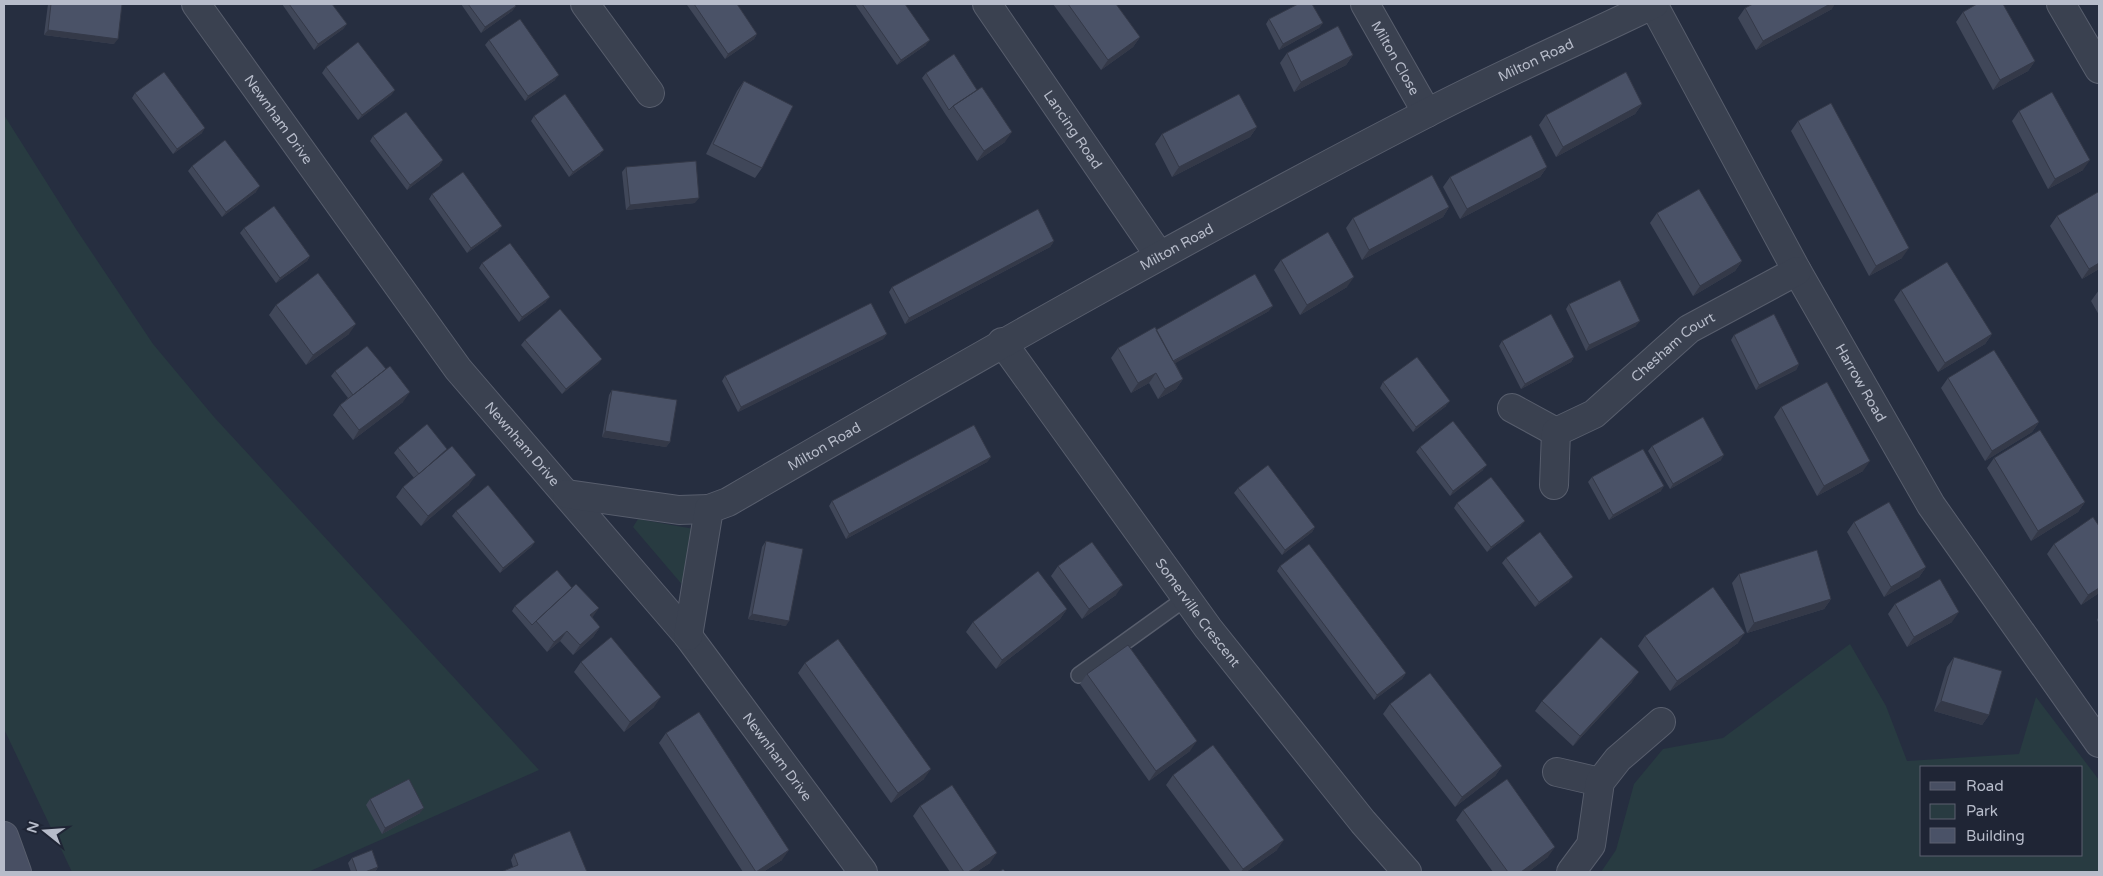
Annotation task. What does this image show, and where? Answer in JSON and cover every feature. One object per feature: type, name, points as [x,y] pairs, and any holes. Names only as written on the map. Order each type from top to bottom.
[{"type":"street","name":"Newnham Drive","points":[[196,4],[458,368],[688,636],[864,872]]},
{"type":"street","points":[[585,4],[650,93]]},
{"type":"street","name":"Lancing Road","points":[[987,4],[1159,255]]},
{"type":"street","name":"Milton Close","points":[[1365,4],[1427,113]]},
{"type":"street","name":"Milton Road","points":[[567,494],[679,510],[709,509],[728,502],[1002,342],[1159,255],[1427,113],[1654,4]]},
{"type":"street","name":"Harrow Road","points":[[1654,4],[1796,271],[1930,505],[2099,743]]},
{"type":"street","points":[[2061,4],[2099,69]]},
{"type":"street","name":"Chesham Court","points":[[1556,432],[1594,414],[1689,329],[1796,271]]},
{"type":"street","name":"Somerville Crescent","points":[[1002,342],[1186,598],[1350,806],[1406,872]]},
{"type":"street","points":[[1512,408],[1556,432],[1554,485]]},
{"type":"street","points":[[688,636],[709,509]]},
{"type":"street","points":[[1571,872],[1591,846],[1600,782],[1632,745],[1660,722]]},
{"type":"street","points":[[1557,772],[1600,782]]},
{"type":"street","points":[[4,836],[17,872]]},
{"type":"lane","points":[[1078,674],[1186,598]]},
{"type":"green space","points":[[4,115],[76,229],[153,344],[214,417],[539,770],[308,872],[72,872],[4,729]]},
{"type":"green space","points":[[638,519],[694,529],[685,588],[633,527]]},
{"type":"green space","points":[[1850,644],[1886,706],[1907,761],[2019,754],[2036,697],[2099,780],[2099,872],[1601,872],[1616,850],[1634,784],[1663,749],[1723,738]]},
{"type":"building","points":[[51,4],[122,4],[118,39],[48,30]]},
{"type":"building","points":[[289,4],[332,4],[347,24],[318,44]]},
{"type":"building","points":[[468,4],[514,4],[516,6],[485,27]]},
{"type":"building","points":[[694,4],[737,4],[757,34],[728,54]]},
{"type":"building","points":[[862,4],[905,4],[930,40],[901,60]]},
{"type":"building","points":[[1068,4],[1116,4],[1140,37],[1108,60]]},
{"type":"building","points":[[1298,4],[1312,4],[1323,23],[1283,44],[1269,19]]},
{"type":"building","points":[[1753,4],[1830,4],[1763,41],[1745,8]]},
{"type":"building","points":[[1977,4],[2003,4],[2035,61],[2000,80],[1963,12]]},
{"type":"building","points":[[520,19],[559,75],[528,96],[489,40]]},
{"type":"building","points":[[1338,26],[1353,55],[1301,82],[1287,53]]},
{"type":"building","points":[[358,42],[395,90],[362,115],[326,67]]},
{"type":"building","points":[[954,54],[977,90],[949,110],[926,73]]},
{"type":"building","points":[[164,72],[205,128],[177,149],[135,93]]},
{"type":"building","points":[[1626,72],[1642,104],[1563,147],[1546,115]]},
{"type":"building","points":[[744,81],[793,106],[762,168],[713,144]]},
{"type":"building","points":[[982,87],[1012,132],[984,151],[953,106]]},
{"type":"building","points":[[2052,92],[2090,160],[2055,179],[2019,111]]},
{"type":"building","points":[[565,94],[604,150],[573,172],[534,116]]},
{"type":"building","points":[[1239,94],[1257,127],[1179,167],[1162,134]]},
{"type":"building","points":[[1831,103],[1909,248],[1876,266],[1798,121]]},
{"type":"building","points":[[406,112],[443,160],[410,185],[373,136]]},
{"type":"building","points":[[1531,135],[1547,167],[1467,209],[1450,177]]},
{"type":"building","points":[[225,140],[260,186],[226,212],[192,166]]},
{"type":"building","points":[[696,161],[699,198],[630,205],[626,167]]},
{"type":"building","points":[[463,172],[502,226],[471,248],[432,194]]},
{"type":"building","points":[[1432,175],[1449,207],[1369,250],[1353,218]]},
{"type":"building","points":[[1699,189],[1742,261],[1700,286],[1657,213]]},
{"type":"building","points":[[2098,192],[2099,263],[2089,269],[2057,216]]},
{"type":"building","points":[[274,206],[310,256],[280,278],[244,228]]},
{"type":"building","points":[[1038,209],[1054,241],[909,318],[892,287]]},
{"type":"building","points":[[1328,232],[1354,277],[1307,305],[1281,260]]},
{"type":"building","points":[[510,243],[550,297],[522,317],[482,263]]},
{"type":"building","points":[[1947,262],[1992,334],[1945,363],[1901,290]]},
{"type":"building","points":[[318,273],[356,324],[313,355],[276,305]]},
{"type":"building","points":[[1255,274],[1273,306],[1173,361],[1156,330]]},
{"type":"building","points":[[1620,280],[1640,321],[1589,345],[1569,304]]},
{"type":"building","points":[[871,303],[887,334],[741,407],[725,376]]},
{"type":"building","points":[[560,309],[602,359],[566,389],[525,340]]},
{"type":"building","points":[[1551,314],[1574,357],[1525,384],[1502,341]]},
{"type":"building","points":[[1774,314],[1799,364],[1759,385],[1734,335]]},
{"type":"building","points":[[1155,327],[1183,379],[1165,389],[1156,373],[1138,383],[1118,348]]},
{"type":"building","points":[[367,346],[386,369],[353,395],[335,371]]},
{"type":"building","points":[[1994,350],[2039,422],[1992,451],[1948,378]]},
{"type":"building","points":[[1417,357],[1450,401],[1416,427],[1383,382]]},
{"type":"building","points":[[390,366],[410,392],[359,430],[340,405]]},
{"type":"building","points":[[1827,382],[1870,461],[1824,486],[1781,407]]},
{"type":"building","points":[[612,390],[677,400],[670,442],[605,431]]},
{"type":"building","points":[[1703,417],[1724,455],[1673,484],[1652,446]]},
{"type":"building","points":[[1453,421],[1487,465],[1453,491],[1420,447]]},
{"type":"building","points":[[427,424],[447,449],[419,474],[398,448]]},
{"type":"building","points":[[974,425],[991,457],[849,534],[832,501]]},
{"type":"building","points":[[2040,430],[2085,502],[2038,531],[1994,458]]},
{"type":"building","points":[[452,446],[476,475],[428,516],[403,487]]},
{"type":"building","points":[[1643,449],[1664,486],[1613,515],[1592,477]]},
{"type":"building","points":[[1268,465],[1315,527],[1285,550],[1238,488]]},
{"type":"building","points":[[1491,477],[1525,521],[1491,547],[1457,503]]},
{"type":"building","points":[[488,485],[535,542],[503,568],[456,511]]},
{"type":"building","points":[[1889,502],[1926,567],[1891,587],[1854,522]]},
{"type":"building","points":[[2093,517],[2099,526],[2099,588],[2088,595],[2054,544]]},
{"type":"building","points":[[1540,532],[1573,577],[1539,602],[1506,558]]},
{"type":"building","points":[[766,541],[803,549],[789,621],[752,614]]},
{"type":"building","points":[[1092,542],[1123,585],[1089,609],[1058,566]]},
{"type":"building","points":[[1309,544],[1406,673],[1377,695],[1280,566]]},
{"type":"building","points":[[1817,550],[1831,599],[1754,623],[1739,574]]},
{"type":"building","points":[[557,570],[572,588],[532,625],[515,606]]},
{"type":"building","points":[[1038,571],[1067,609],[1002,660],[973,622]]},
{"type":"building","points":[[1940,579],[1959,612],[1914,637],[1895,604]]},
{"type":"building","points":[[576,584],[599,608],[590,615],[600,627],[580,645],[567,631],[554,642],[536,621]]},
{"type":"building","points":[[1713,587],[1745,633],[1677,681],[1645,636]]},
{"type":"building","points":[[611,637],[661,697],[630,722],[581,662]]},
{"type":"building","points":[[1601,637],[1639,672],[1580,736],[1542,701]]},
{"type":"building","points":[[838,639],[931,769],[898,793],[805,663]]},
{"type":"building","points":[[1128,645],[1197,741],[1156,771],[1087,674]]},
{"type":"building","points":[[1954,657],[2002,671],[1989,715],[1941,701]]},
{"type":"building","points":[[1430,673],[1502,766],[1462,797],[1390,704]]},
{"type":"building","points":[[699,712],[789,850],[756,872],[666,733]]},
{"type":"building","points":[[1213,745],[1284,840],[1243,869],[1173,775]]},
{"type":"building","points":[[409,779],[424,808],[385,828],[370,799]]},
{"type":"building","points":[[1507,779],[1555,847],[1521,872],[1508,872],[1463,810]]},
{"type":"building","points":[[952,785],[997,853],[968,872],[964,872],[920,806]]},
{"type":"building","points":[[570,831],[587,872],[501,872],[518,865],[514,854]]},
{"type":"building","points":[[372,850],[378,867],[365,872],[357,872],[352,858]]}]
